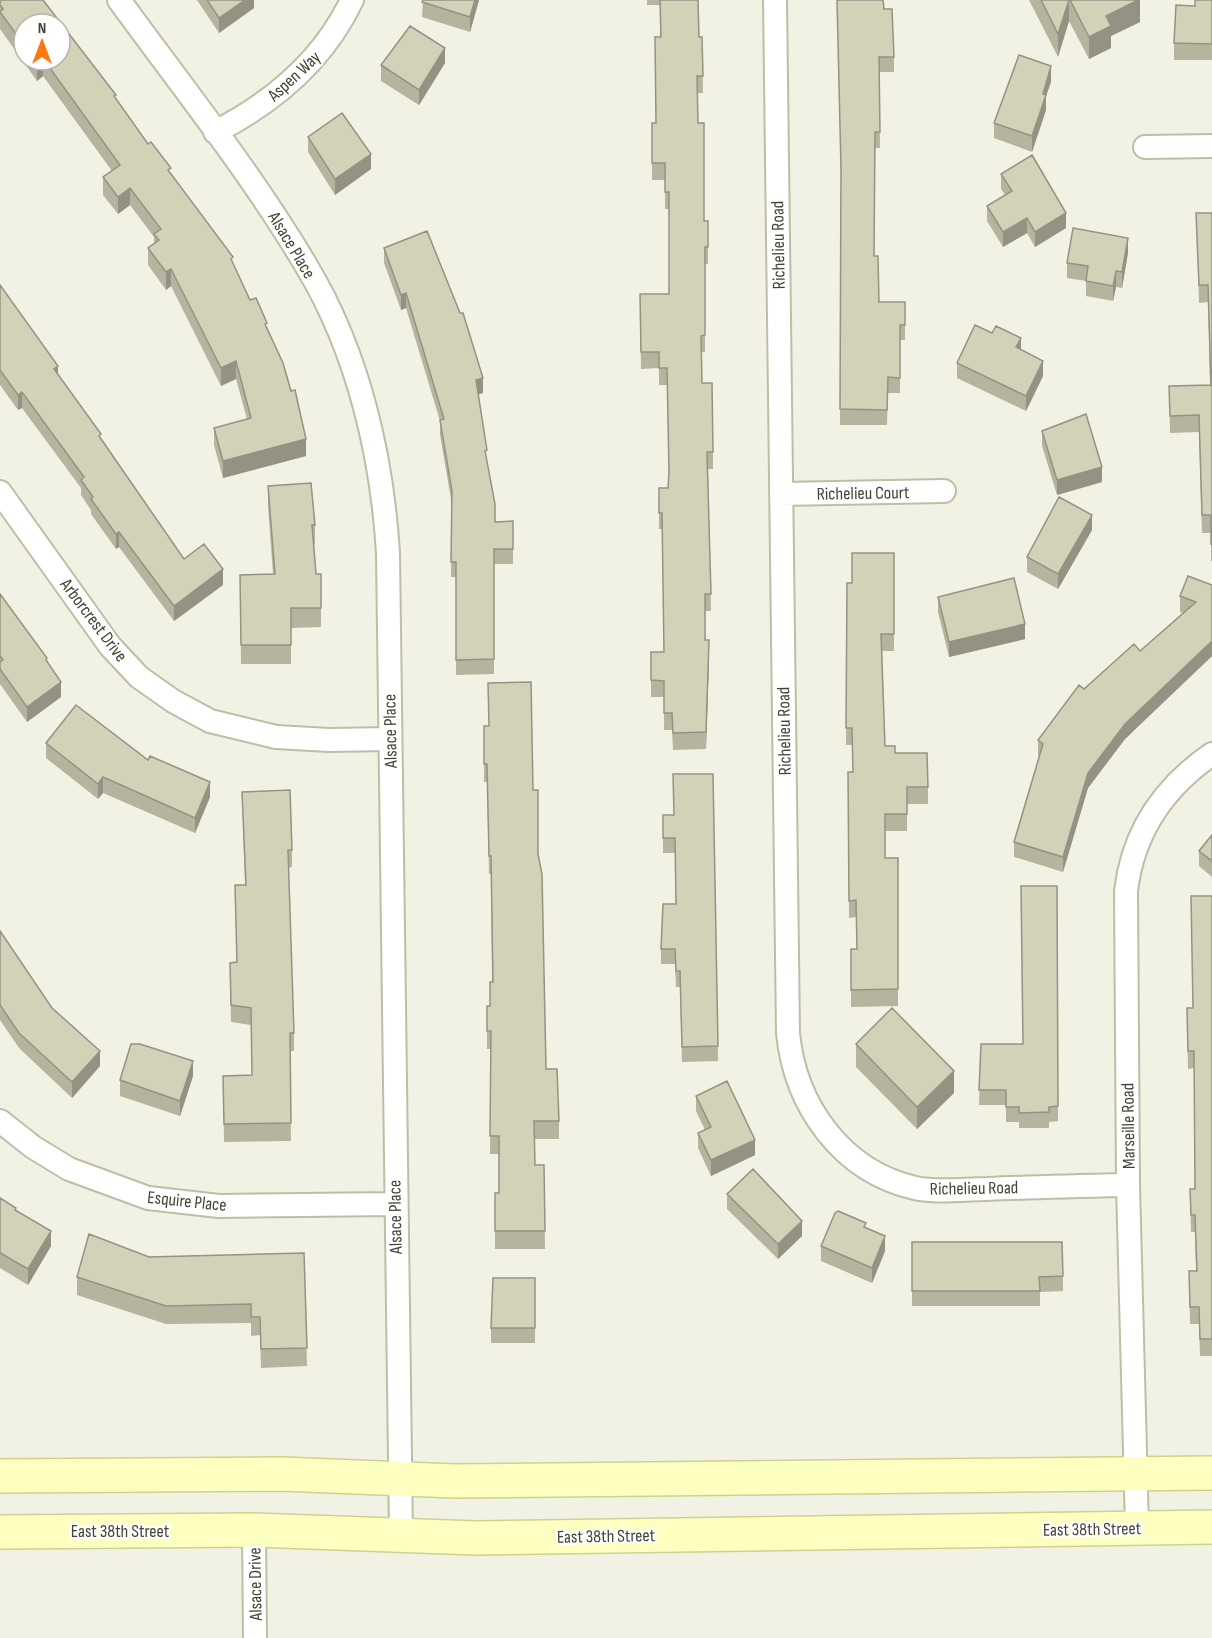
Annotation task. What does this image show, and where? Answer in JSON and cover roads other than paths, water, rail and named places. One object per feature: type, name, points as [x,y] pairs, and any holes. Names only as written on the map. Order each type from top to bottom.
[{"type":"main road","points":[[0,1476],[282,1474],[455,1481],[1212,1473]]},
{"type":"main road","name":"East 38th Street","points":[[0,1532],[254,1530],[476,1538],[1212,1527]]},
{"type":"street","name":"Alsace Place","points":[[119,0],[279,220],[308,268],[336,326],[361,398],[377,461],[386,529],[401,1535]]},
{"type":"street","name":"Aspen Way","points":[[215,132],[252,113],[305,69],[339,26],[352,0]]},
{"type":"street","name":"Richelieu Road","points":[[775,0],[788,1033],[793,1066],[810,1108],[832,1138],[857,1161],[887,1179],[913,1187],[939,1190],[1128,1185]]},
{"type":"street","points":[[1145,147],[1212,146]]},
{"type":"street","name":"Arborcrest Drive","points":[[0,492],[110,646],[139,677],[173,701],[210,721],[276,737],[330,740],[390,739]]},
{"type":"street","name":"Richelieu Court","points":[[782,494],[944,492]]},
{"type":"street","name":"Marseille Road","points":[[1137,1528],[1128,1185],[1125,904],[1127,875],[1137,843],[1154,810],[1181,778],[1212,754]]},
{"type":"street","name":"Esquire Place","points":[[0,1121],[33,1147],[63,1166],[94,1180],[148,1198],[219,1206],[395,1204]]},
{"type":"street","name":"Alsace Drive","points":[[254,1530],[255,1638]]}]
